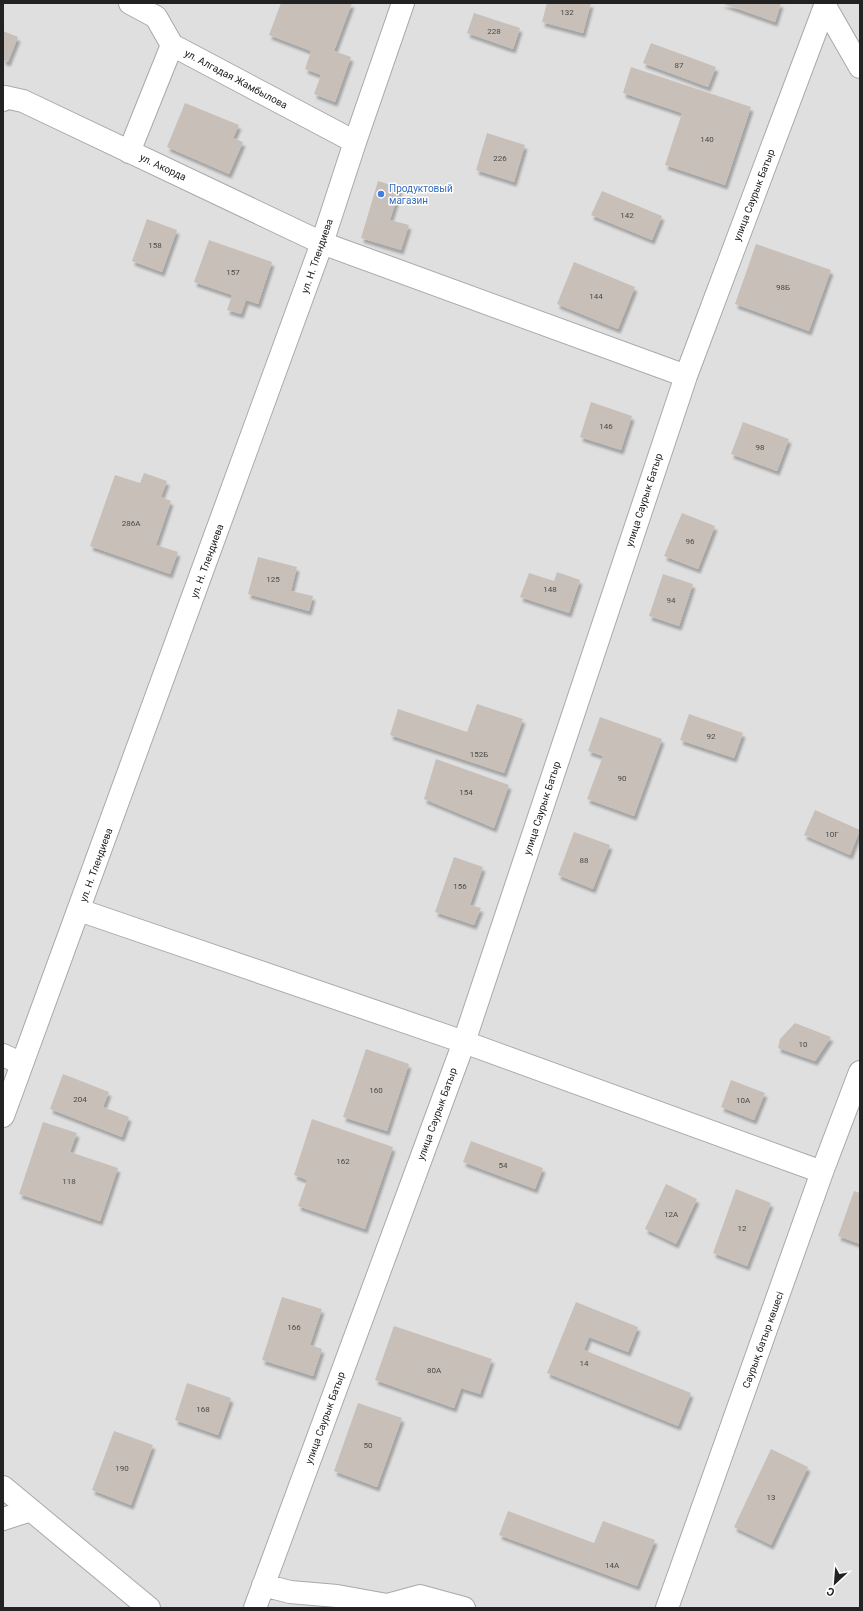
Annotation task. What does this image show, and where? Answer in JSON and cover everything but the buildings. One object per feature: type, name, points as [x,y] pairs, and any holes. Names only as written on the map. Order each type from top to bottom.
[{"type":"street","points":[[129,152],[172,45],[156,17],[130,3]]},
{"type":"street","name":"ул. Н. Тлендиева","points":[[3,1116],[12,1060],[79,910],[322,243],[355,142],[404,3]]},
{"type":"street","points":[[825,4],[860,67]]},
{"type":"street","name":"улица Саурык Батыр","points":[[255,1608],[464,1042],[686,376],[825,4]]},
{"type":"street","name":"ул. Алгадая Жамбылова","points":[[172,45],[355,142]]},
{"type":"street","name":"ул. Акорда","points":[[3,100],[5,97],[23,102],[322,243],[686,376]]},
{"type":"street","points":[[79,910],[464,1042],[822,1172]]},
{"type":"street","name":"Саурық батыр көшесі","points":[[667,1608],[822,1172],[860,1072]]},
{"type":"street","points":[[3,1487],[149,1608]]},
{"type":"street","points":[[3,1519],[31,1510]]},
{"type":"street","points":[[263,1585],[290,1592],[338,1596],[387,1605],[420,1596],[464,1608]]},
{"type":"shaded area","points":[[3,3],[860,3],[860,1608],[3,1608]]},
{"type":"place","name":"Продуктовый магазин","points":[[381,194]]}]
